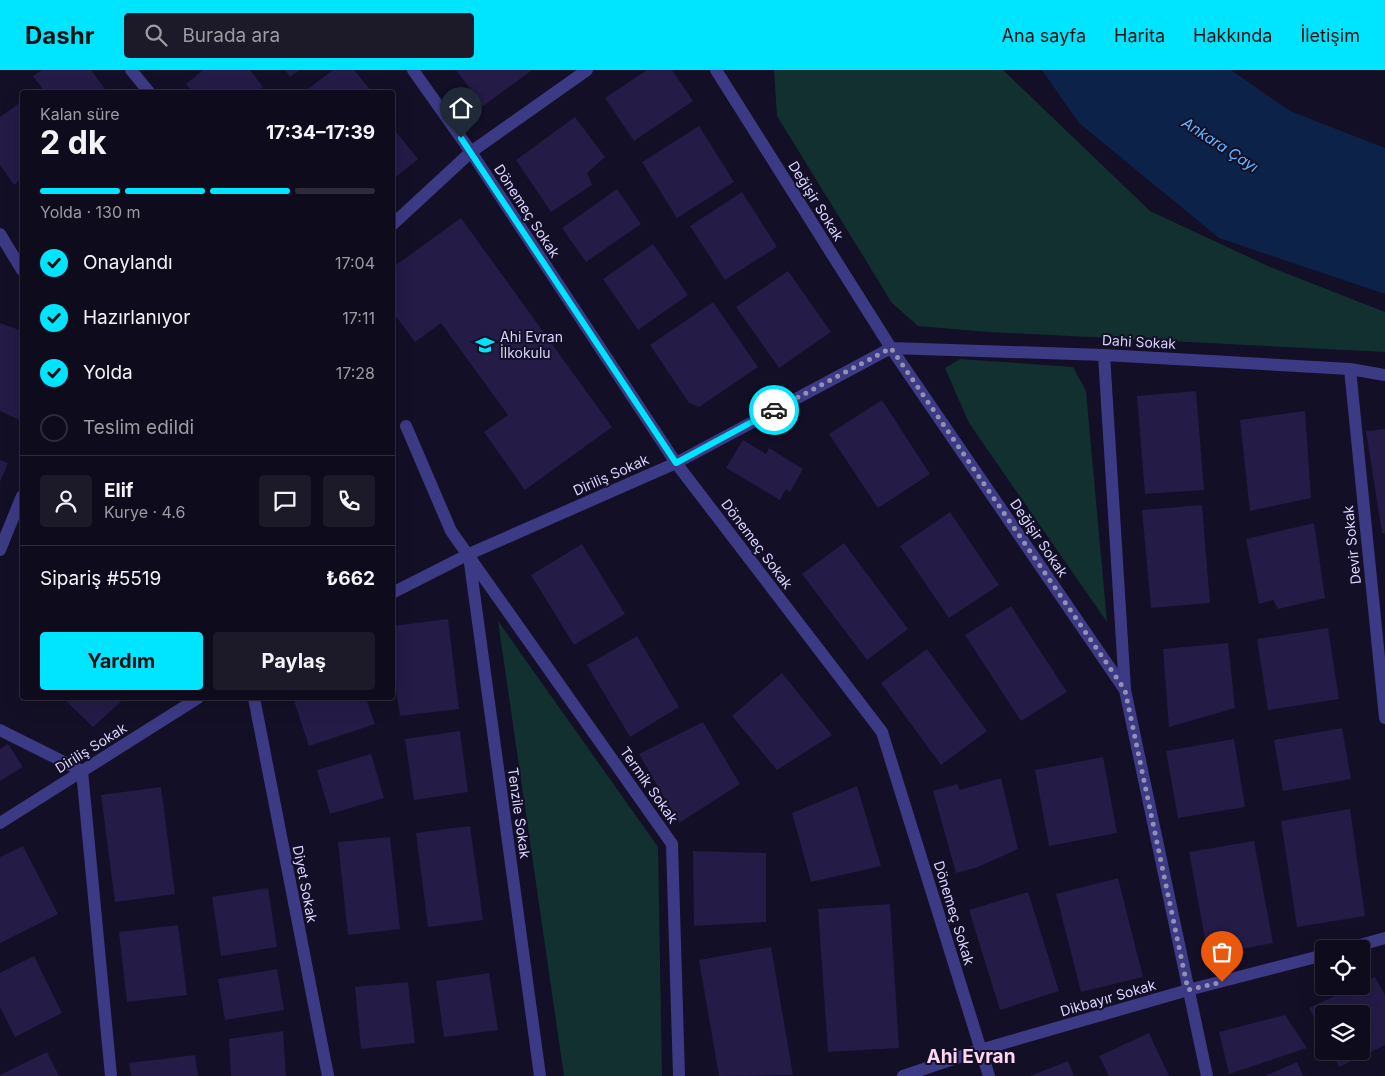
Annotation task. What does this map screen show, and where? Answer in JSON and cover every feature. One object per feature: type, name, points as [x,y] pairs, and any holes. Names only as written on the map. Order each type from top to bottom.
[{"type":"street","points":[[131,70],[147,90]]},
{"type":"street","name":"Dönemeç Sokak","points":[[412,70],[470,152],[676,463],[882,732],[989,1076]]},
{"type":"street","points":[[395,222],[470,152],[588,70]]},
{"type":"street","name":"Değişir Sokak","points":[[716,70],[891,348],[1125,690],[1207,1076]]},
{"type":"street","points":[[0,234],[20,267]]},
{"type":"street","name":"Dahi Sokak","points":[[891,348],[1104,355],[1350,369],[1385,375]]},
{"type":"street","name":"Diriliş Sokak","points":[[395,591],[469,554],[676,463],[891,348]]},
{"type":"street","points":[[1104,355],[1125,690]]},
{"type":"street","name":"Devir Sokak","points":[[1350,369],[1385,718]]},
{"type":"street","name":"Termik Sokak","points":[[406,426],[451,531],[672,844],[680,1076]]},
{"type":"street","points":[[0,550],[20,501]]},
{"type":"street","name":"Tenzile Sokak","points":[[469,554],[540,1076]]},
{"type":"street","name":"Diriliş Sokak","points":[[0,823],[195,700]]},
{"type":"street","name":"Diyet Sokak","points":[[254,700],[328,1076]]},
{"type":"street","points":[[0,730],[82,771],[111,1076]]},
{"type":"street","points":[[1370,942],[1385,938]]},
{"type":"street","name":"Dikbayır Sokak","points":[[903,1076],[939,1070],[980,1050],[1188,990],[1315,957]]},
{"type":"green space","points":[[774,70],[1003,70],[1150,211],[1270,267],[1385,312],[1385,352],[989,332],[918,326],[892,303],[777,116]]},
{"type":"green space","points":[[960,359],[1073,367],[1086,391],[1107,622],[969,423],[945,368]]},
{"type":"green space","points":[[498,621],[658,847],[662,1076],[564,1076]]},
{"type":"water","name":"Ankara Çayı","points":[[1042,70],[1231,70],[1290,111],[1385,148],[1385,294],[1219,238],[1079,123]]},
{"type":"building","points":[[42,70],[91,70],[106,90],[44,90],[33,76]]},
{"type":"building","points":[[203,70],[250,70],[263,87],[259,90],[191,90],[186,84]]},
{"type":"building","points":[[285,70],[299,70],[290,77]]},
{"type":"building","points":[[333,70],[354,70],[370,90],[307,90]]},
{"type":"building","points":[[456,70],[532,70],[483,106]]},
{"type":"building","points":[[647,70],[672,70],[693,101],[634,141],[605,98]]},
{"type":"building","points":[[20,102],[20,180],[14,185],[0,165],[0,117]]},
{"type":"building","points":[[575,117],[605,157],[587,173],[592,185],[551,212],[516,160]]},
{"type":"building","points":[[699,126],[734,182],[677,218],[642,162]]},
{"type":"building","points":[[395,131],[418,159],[395,178]]},
{"type":"building","points":[[617,189],[641,224],[586,262],[562,228]]},
{"type":"building","points":[[742,192],[777,247],[725,280],[690,226]]},
{"type":"building","points":[[461,218],[612,427],[525,490],[484,432],[508,415],[441,323],[415,342],[395,315],[395,266]]},
{"type":"building","points":[[653,244],[688,295],[638,330],[603,279]]},
{"type":"building","points":[[788,271],[831,332],[779,368],[736,307]]},
{"type":"building","points":[[713,302],[758,367],[699,407],[689,403],[650,345]]},
{"type":"building","points":[[0,323],[20,330],[20,420],[0,411]]},
{"type":"building","points":[[1196,391],[1204,490],[1145,494],[1137,396]]},
{"type":"building","points":[[882,400],[930,474],[878,508],[829,434]]},
{"type":"building","points":[[1305,411],[1311,498],[1250,511],[1240,420]]},
{"type":"building","points":[[1385,429],[1385,533],[1382,533],[1366,431]]},
{"type":"building","points":[[743,440],[766,454],[769,448],[803,469],[790,492],[786,489],[780,500],[726,468]]},
{"type":"building","points":[[0,460],[8,463],[0,482]]},
{"type":"building","points":[[1202,505],[1210,603],[1151,608],[1142,510]]},
{"type":"building","points":[[950,512],[999,585],[949,618],[900,546]]},
{"type":"building","points":[[1314,523],[1325,598],[1278,609],[1273,600],[1259,604],[1246,539]]},
{"type":"building","points":[[844,543],[908,629],[867,660],[802,574]]},
{"type":"building","points":[[582,544],[625,614],[574,645],[531,575]]},
{"type":"building","points":[[1011,606],[1067,692],[1021,721],[965,635]]},
{"type":"building","points":[[448,619],[459,709],[400,716],[395,682],[395,626]]},
{"type":"building","points":[[1328,628],[1339,699],[1268,710],[1257,639]]},
{"type":"building","points":[[637,636],[679,707],[630,737],[587,665]]},
{"type":"building","points":[[1228,643],[1235,708],[1169,727],[1163,649]]},
{"type":"building","points":[[927,649],[987,731],[941,765],[881,683]]},
{"type":"building","points":[[782,673],[832,735],[777,770],[732,716]]},
{"type":"building","points":[[65,700],[123,700],[93,727]]},
{"type":"building","points":[[294,700],[367,700],[375,724],[309,746]]},
{"type":"building","points":[[703,722],[740,784],[679,823],[639,754]]},
{"type":"building","points":[[1342,728],[1351,779],[1283,791],[1274,740]]},
{"type":"building","points":[[460,731],[468,792],[414,800],[405,739]]},
{"type":"building","points":[[1234,739],[1245,807],[1178,818],[1166,751]]},
{"type":"building","points":[[8,744],[23,767],[0,781],[0,749]]},
{"type":"building","points":[[371,754],[384,798],[330,814],[317,770]]},
{"type":"building","points":[[1103,757],[1117,833],[1049,846],[1035,770]]},
{"type":"building","points":[[1001,778],[1018,849],[978,867],[956,873],[933,791],[957,784],[960,790]]},
{"type":"building","points":[[857,786],[881,866],[811,882],[792,813]]},
{"type":"building","points":[[161,787],[175,894],[115,902],[101,795]]},
{"type":"building","points":[[1350,809],[1365,916],[1297,927],[1281,821]]},
{"type":"building","points":[[470,826],[483,920],[428,927],[416,833]]},
{"type":"building","points":[[390,837],[400,929],[348,935],[338,842]]},
{"type":"building","points":[[1254,841],[1273,943],[1208,955],[1189,852]]},
{"type":"building","points":[[23,846],[58,914],[0,943],[0,857]]},
{"type":"building","points":[[693,851],[766,853],[766,922],[694,926]]},
{"type":"building","points":[[1118,878],[1143,977],[1081,992],[1056,894]]},
{"type":"building","points":[[268,888],[277,947],[221,956],[212,897]]},
{"type":"building","points":[[1028,892],[1059,991],[1000,1010],[969,910]]},
{"type":"building","points":[[890,904],[899,1048],[828,1052],[818,909]]},
{"type":"building","points":[[178,925],[187,995],[127,1002],[119,932]]},
{"type":"building","points":[[771,947],[793,1075],[719,1076],[699,960]]},
{"type":"building","points":[[34,956],[62,1013],[15,1037],[0,1007],[0,973]]},
{"type":"building","points":[[277,969],[284,1010],[225,1020],[218,979]]},
{"type":"building","points":[[489,973],[498,1030],[444,1037],[436,981]]},
{"type":"building","points":[[1375,977],[1385,995],[1385,1045],[1370,1052],[1370,1005],[1315,1005],[1337,995],[1370,995],[1370,980]]},
{"type":"building","points":[[408,982],[415,1043],[361,1049],[355,987]]},
{"type":"building","points":[[1315,1005],[1315,1020],[1309,1008]]},
{"type":"building","points":[[1285,1015],[1307,1048],[1229,1074],[1219,1032]]},
{"type":"building","points":[[283,1031],[286,1076],[231,1076],[229,1039]]},
{"type":"building","points":[[1149,1033],[1169,1076],[1109,1076],[1099,1056]]},
{"type":"building","points":[[47,1052],[59,1076],[0,1076],[0,1075]]},
{"type":"building","points":[[195,1055],[198,1076],[131,1076],[129,1063]]},
{"type":"building","points":[[1336,1060],[1354,1060],[1339,1067]]},
{"type":"building","points":[[1068,1061],[1074,1076],[1030,1076]]},
{"type":"building","points":[[1297,1062],[1303,1076],[1265,1076]]},
{"type":"way so far","points":[[774,410],[891,348],[1125,690],[1188,990],[1222,982]]},
{"type":"place","name":"Ahi Evran İlkokulu","points":[[485,345]]},
{"type":"district","name":"Ahi Evran","points":[[971,1056]]},
{"type":"route","points":[[461,138],[676,463],[774,410]]}]
